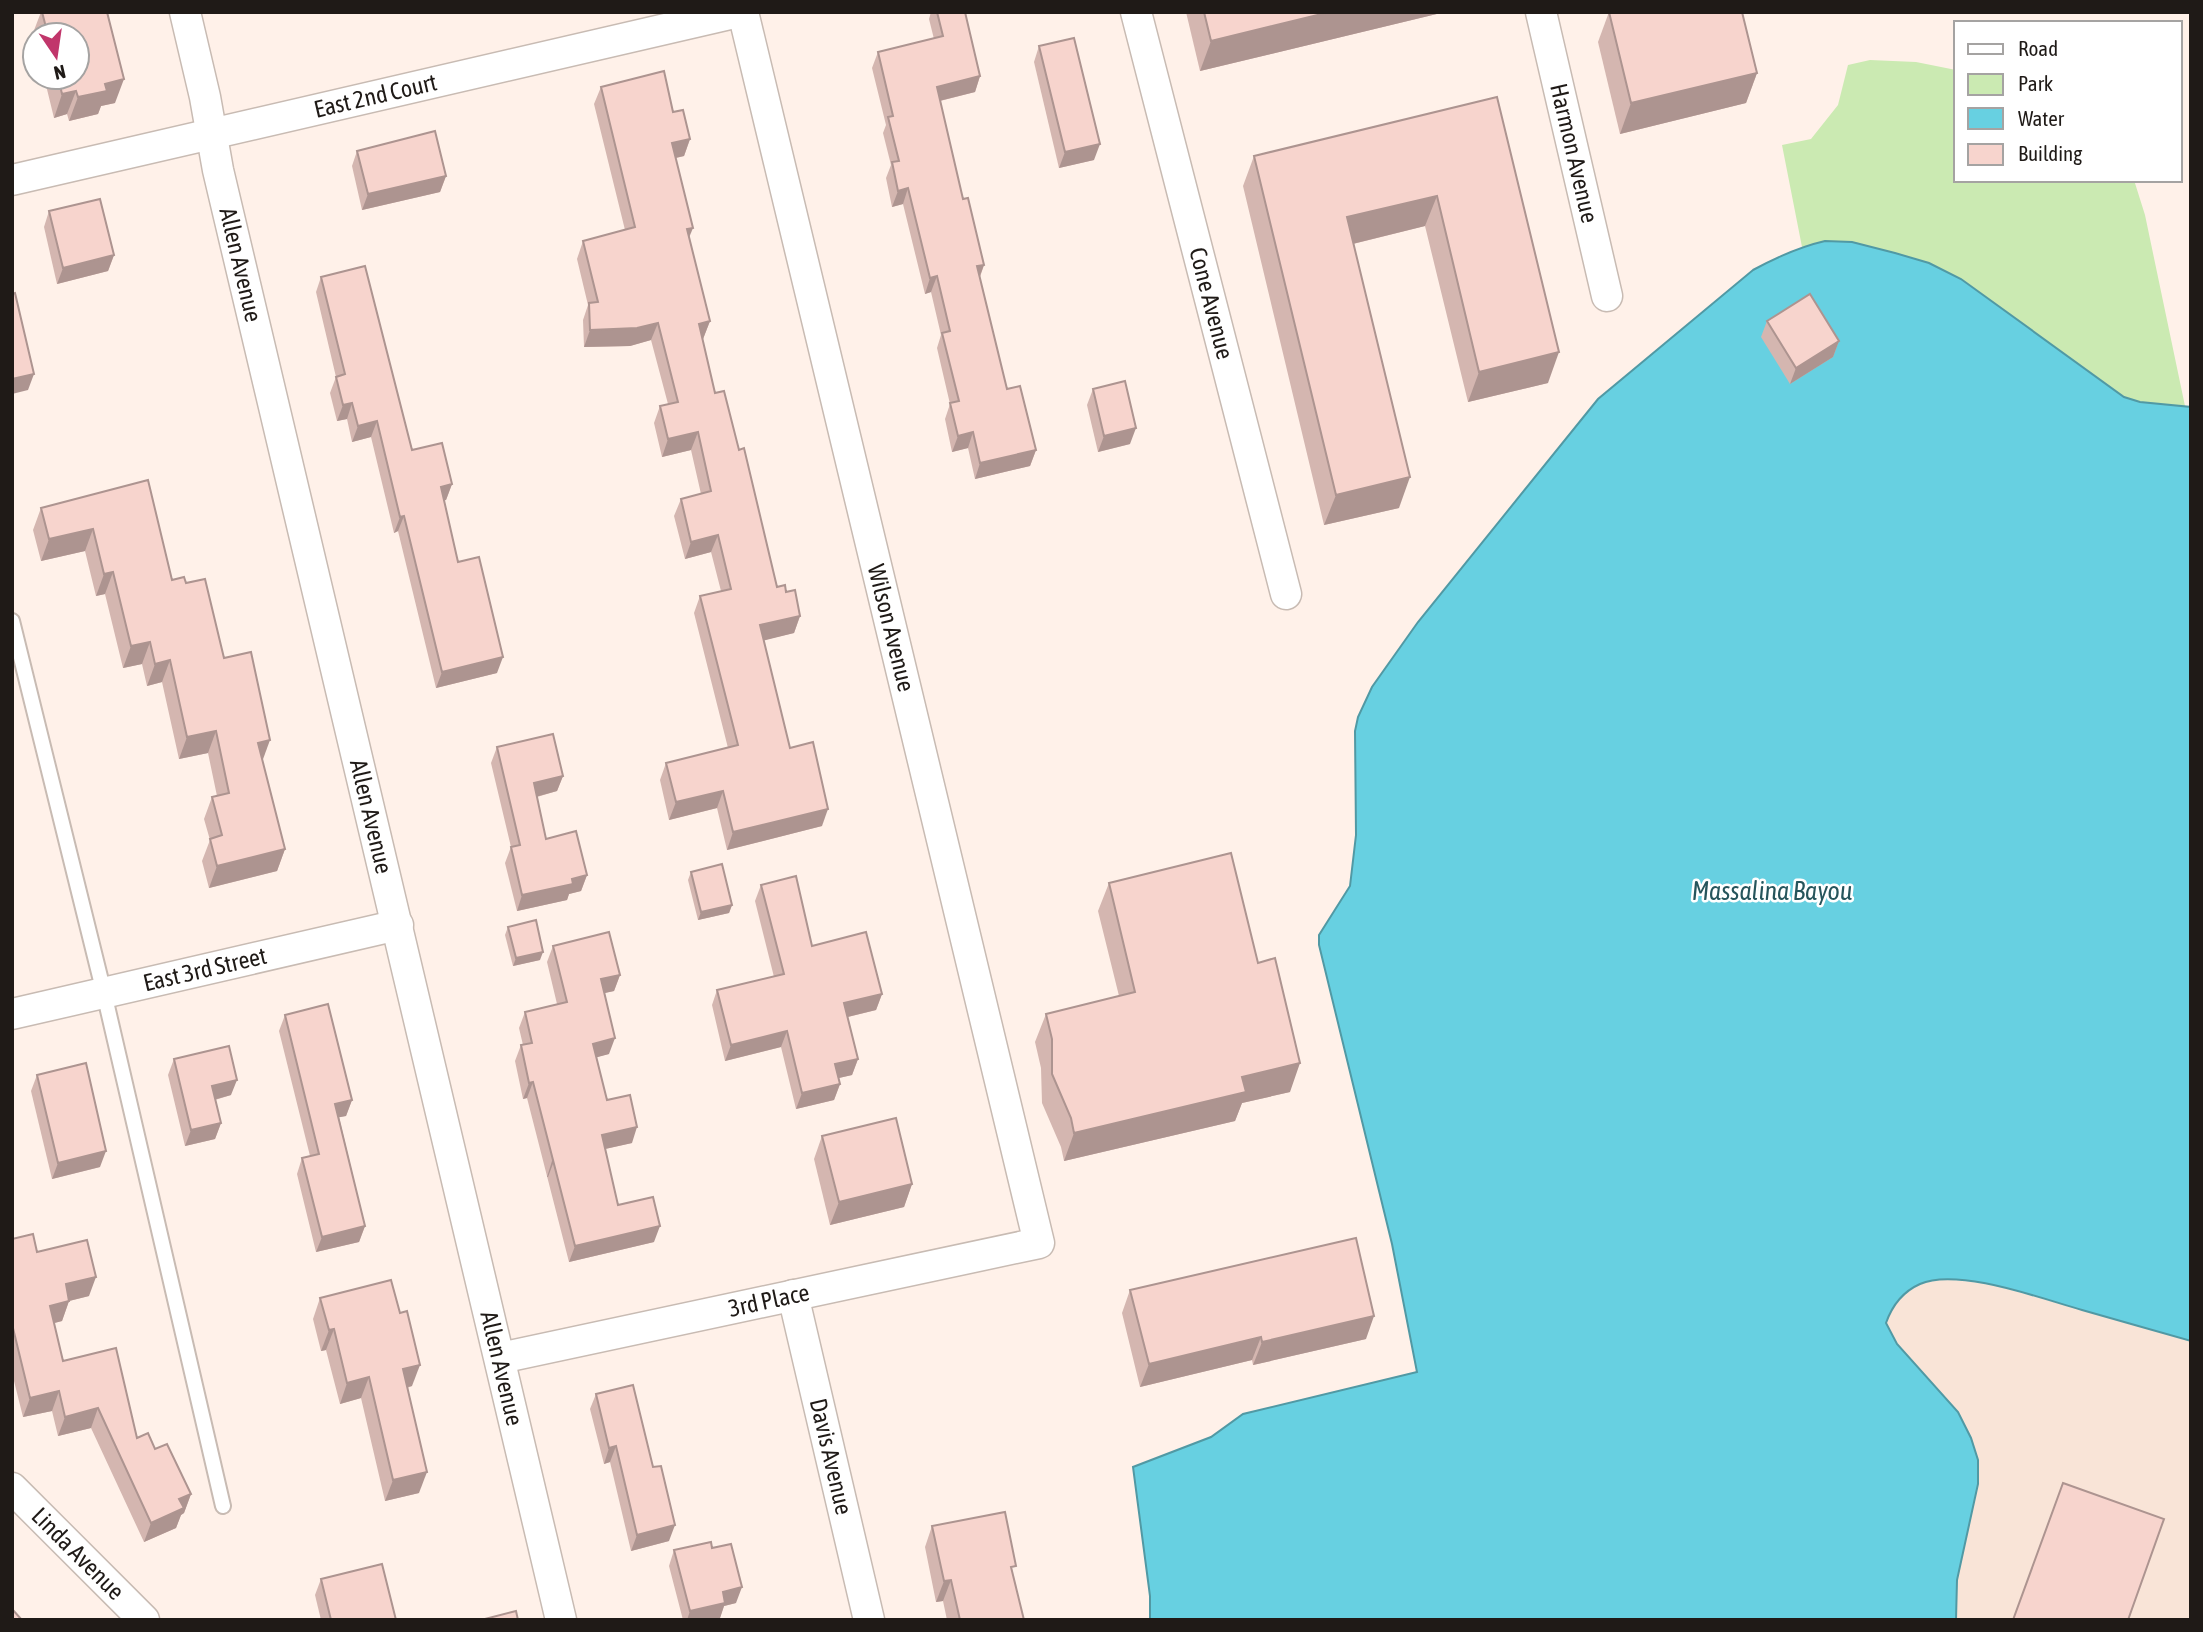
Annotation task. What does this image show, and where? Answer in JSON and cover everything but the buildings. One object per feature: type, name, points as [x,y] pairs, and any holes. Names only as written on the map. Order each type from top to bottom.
[{"type":"street","name":"Allen Avenue","points":[[185,12],[225,197],[561,1620]]},
{"type":"street","name":"East 2nd Court","points":[[12,180],[741,12]]},
{"type":"street","name":"Wilson Avenue","points":[[741,12],[1039,1243]]},
{"type":"street","name":"Cone Avenue","points":[[1136,12],[1286,594]]},
{"type":"street","name":"Harmon Avenue","points":[[1542,12],[1607,296]]},
{"type":"street","name":"East 3rd Street","points":[[12,1014],[398,925]]},
{"type":"street","name":"3rd Place","points":[[500,1358],[1039,1243]]},
{"type":"street","name":"Davis Avenue","points":[[793,1295],[869,1620]]},
{"type":"street","name":"Linda Avenue","points":[[12,1488],[144,1620]]},
{"type":"lane","points":[[12,621],[104,993],[223,1506]]},
{"type":"shaded area","points":[[1943,1279],[1990,1284],[2191,1341],[2191,1620],[1956,1620],[1957,1580],[1978,1484],[1958,1412],[1897,1344],[1886,1323],[1892,1308],[1901,1297],[1920,1284]]},
{"type":"green space","points":[[1870,60],[1916,62],[1954,70],[1954,182],[2135,182],[2145,215],[2185,406],[2140,402],[2124,397],[1961,280],[1929,263],[1852,242],[1825,241],[1802,247],[1782,145],[1811,139],[1838,105],[1848,65]]},
{"type":"water","name":"Massalina Bayou","points":[[1825,241],[1852,242],[1929,263],[1961,279],[2124,397],[2140,402],[2191,407],[2191,1341],[2023,1292],[1977,1282],[1936,1280],[1914,1287],[1898,1300],[1886,1323],[1897,1344],[1958,1412],[1978,1460],[1978,1484],[1957,1580],[1956,1620],[1150,1620],[1150,1596],[1133,1467],[1211,1437],[1243,1414],[1417,1372],[1392,1244],[1319,945],[1319,935],[1350,886],[1356,835],[1355,731],[1358,717],[1372,687],[1418,622],[1598,399],[1753,270],[1788,253]]}]
